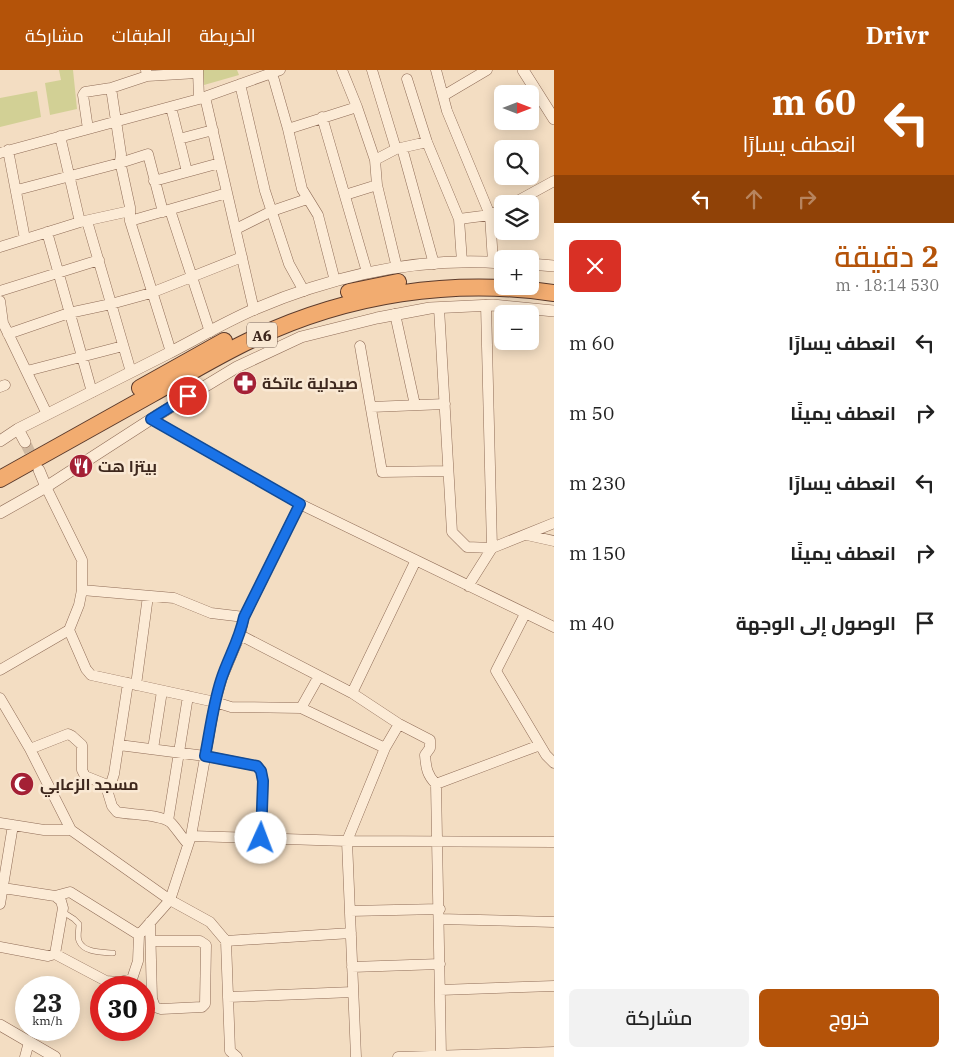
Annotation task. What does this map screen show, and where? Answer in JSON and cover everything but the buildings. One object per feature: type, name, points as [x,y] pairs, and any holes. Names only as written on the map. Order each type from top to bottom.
[{"type":"highway","name":"A6","points":[[0,467],[212,347],[294,310],[348,293],[402,281],[459,277],[494,277]]},
{"type":"highway","points":[[539,280],[554,282]]},
{"type":"highway","name":"A6","points":[[0,479],[229,351],[270,331],[306,317],[360,301],[431,289],[485,287],[554,293]]},
{"type":"street","points":[[342,70],[375,160],[377,185],[397,268]]},
{"type":"street","points":[[372,70],[399,148],[434,264]]},
{"type":"street","points":[[436,70],[460,144],[490,215],[496,250]]},
{"type":"street","points":[[524,70],[554,119]]},
{"type":"street","points":[[443,96],[484,71]]},
{"type":"street","points":[[88,129],[83,95],[85,92],[111,88],[147,73],[198,72],[202,98],[213,130],[254,310]]},
{"type":"street","points":[[25,239],[17,190],[4,152],[202,98],[240,84],[253,75],[276,72],[302,189],[318,215],[335,281]]},
{"type":"street","points":[[407,79],[427,142],[459,219],[462,262]]},
{"type":"street","points":[[240,84],[265,191],[289,264],[304,291]]},
{"type":"street","points":[[111,88],[121,154],[120,163],[130,216],[151,293],[171,352]]},
{"type":"street","points":[[171,107],[187,172]]},
{"type":"street","points":[[288,129],[357,107]]},
{"type":"street","points":[[322,117],[367,272]]},
{"type":"street","points":[[179,138],[213,130]]},
{"type":"street","points":[[60,136],[70,176],[98,260],[131,372]]},
{"type":"street","points":[[375,160],[399,148],[427,142]]},
{"type":"street","points":[[17,190],[148,154],[154,181],[210,332]]},
{"type":"street","points":[[154,181],[220,163]]},
{"type":"street","points":[[528,195],[554,181]]},
{"type":"street","points":[[345,195],[377,185]]},
{"type":"street","points":[[0,247],[84,222],[166,211],[227,193]]},
{"type":"street","points":[[236,229],[272,211],[307,199]]},
{"type":"street","points":[[459,219],[494,213]]},
{"type":"street","points":[[47,232],[92,392]]},
{"type":"street","points":[[8,334],[69,313],[151,293],[242,257]]},
{"type":"street","points":[[0,291],[98,260]]},
{"type":"street","points":[[0,441],[47,414],[254,310],[304,291],[367,272],[434,264],[494,262]]},
{"type":"street","points":[[539,265],[554,266]]},
{"type":"street","points":[[0,301],[2,323],[47,414]]},
{"type":"street","points":[[468,586],[492,548],[486,305]]},
{"type":"street","points":[[0,512],[46,487],[151,419],[238,367],[301,337],[395,314],[440,308],[486,305],[554,311]]},
{"type":"street","points":[[440,308],[452,532],[467,547],[492,548],[554,523]]},
{"type":"street","points":[[395,314],[415,405]]},
{"type":"street","points":[[27,371],[123,346]]},
{"type":"street","points":[[360,346],[382,472],[448,471]]},
{"type":"street","points":[[371,407],[445,404]]},
{"type":"street","points":[[151,419],[300,504],[554,628]]},
{"type":"street","points":[[18,429],[25,442]]},
{"type":"street","points":[[0,670],[69,630],[82,590],[82,560],[39,470]]},
{"type":"street","points":[[0,947],[48,956],[55,954],[106,981],[119,982],[132,979],[138,961],[139,934],[170,900],[189,840],[215,702],[222,678],[240,635],[244,617],[300,504]]},
{"type":"street","points":[[527,535],[554,541]]},
{"type":"street","points":[[352,693],[416,560]]},
{"type":"street","points":[[82,590],[174,598],[211,613],[244,617]]},
{"type":"street","points":[[148,596],[114,774],[108,793],[113,808],[118,812],[168,821],[189,840],[261,838],[347,841],[554,842]]},
{"type":"street","points":[[525,614],[496,671],[546,755],[554,763]]},
{"type":"street","points":[[69,630],[86,669],[91,675],[231,707],[301,708],[385,748]]},
{"type":"street","points":[[240,635],[352,693],[399,724],[430,740],[430,748],[424,755],[429,777],[436,784],[441,1056]]},
{"type":"street","points":[[301,708],[319,676]]},
{"type":"street","points":[[153,750],[162,691]]},
{"type":"street","points":[[168,821],[188,696]]},
{"type":"street","points":[[0,698],[30,749],[71,830],[170,900],[210,922],[226,941],[230,1052],[237,1057]]},
{"type":"street","points":[[356,1057],[347,841],[385,748],[399,724]]},
{"type":"street","points":[[30,749],[68,734],[82,746],[82,770],[85,776],[110,786]]},
{"type":"street","points":[[119,745],[205,756],[257,766],[261,771],[263,781],[261,838]]},
{"type":"street","points":[[436,784],[540,745]]},
{"type":"street","points":[[0,823],[44,830],[71,830]]},
{"type":"street","points":[[0,904],[13,825]]},
{"type":"street","points":[[3,888],[54,896],[70,892],[139,934]]},
{"type":"street","points":[[54,896],[61,901],[62,912],[55,954]]},
{"type":"street","points":[[350,910],[554,922]]},
{"type":"street","points":[[150,922],[150,941],[152,999],[155,1007],[161,1009],[202,1007],[206,1002],[206,944],[200,941],[150,941]]},
{"type":"street","points":[[226,941],[351,933]]},
{"type":"street","points":[[352,967],[440,964]]},
{"type":"street","points":[[440,990],[554,986]]},
{"type":"street","points":[[228,997],[353,992]]},
{"type":"street","points":[[0,1025],[55,1057]]},
{"type":"street","points":[[25,1057],[29,1042]]},
{"type":"street","points":[[398,1057],[554,1052]]},
{"type":"lane","points":[[62,912],[79,924],[78,938],[84,947],[90,950],[113,953]]},
{"type":"shaded area","points":[[59,70],[73,70],[77,109],[50,115],[45,83],[61,80]]},
{"type":"shaded area","points":[[199,70],[237,70],[239,75],[204,85]]},
{"type":"shaded area","points":[[37,91],[41,117],[0,127],[0,98]]},
{"type":"tunnel","points":[[25,442],[37,467]]},
{"type":"place","name":"صيدلية عاتكة","points":[[245,383]]},
{"type":"place","name":"بيتزا هت","points":[[81,466]]},
{"type":"place","name":"مسجد الزعابي","points":[[22,784]]},
{"type":"route","points":[[188,396],[151,419],[300,504],[244,617],[240,635],[222,678],[215,702],[205,756],[257,766],[261,771],[263,781],[261,838]]}]
